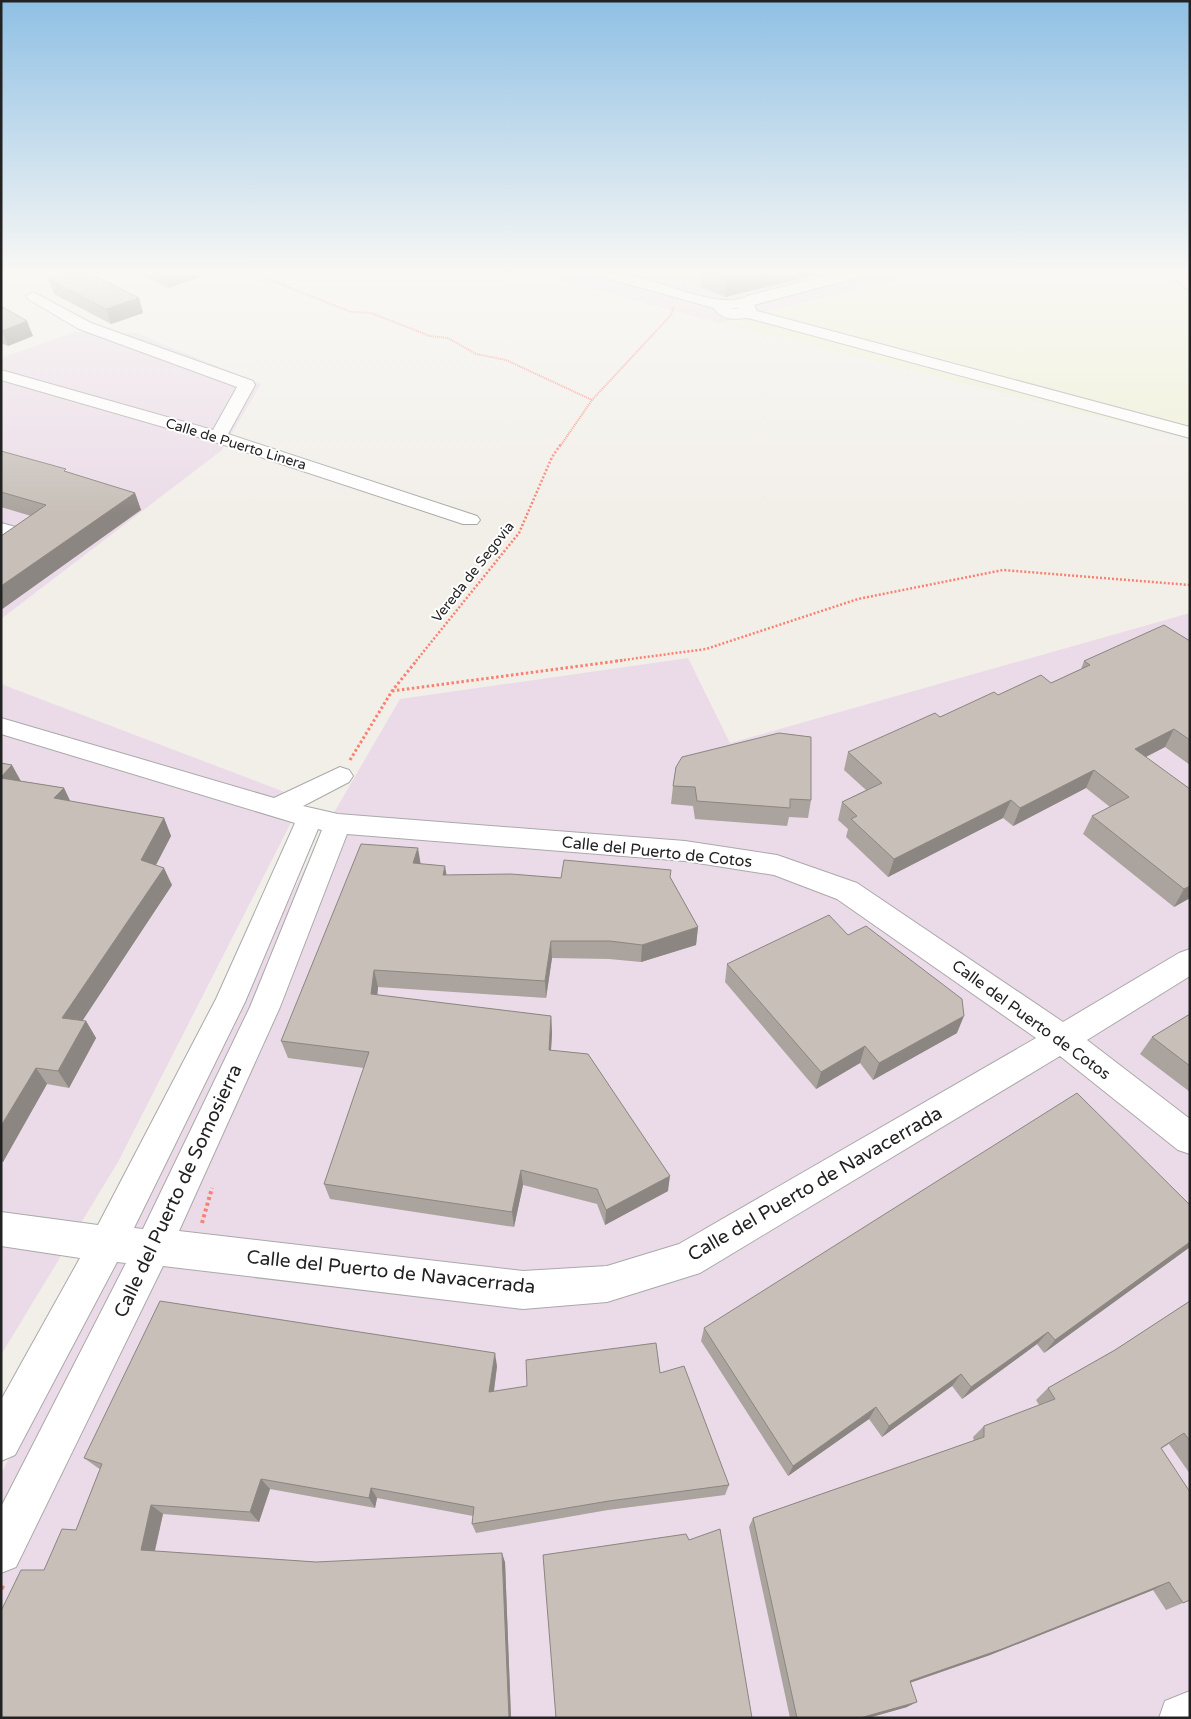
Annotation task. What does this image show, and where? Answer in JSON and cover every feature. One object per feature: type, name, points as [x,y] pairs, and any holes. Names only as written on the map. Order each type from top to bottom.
[{"type":"street","points":[[160,353],[248,385],[218,437]]},
{"type":"street","points":[[904,353],[1190,433]]},
{"type":"street","name":"Calle de Puerto Linera","points":[[1,375],[218,437],[470,520]]},
{"type":"street","points":[[1,529],[16,533],[1,543]]},
{"type":"street","points":[[1,726],[324,821]]},
{"type":"street","points":[[277,808],[340,776]]},
{"type":"street","name":"Calle del Puerto de Cotos","points":[[324,821],[684,851],[777,865],[847,892],[1062,1039],[1190,1139]]},
{"type":"street","name":"Calle del Puerto de Somosierra","points":[[1,1441],[107,1244],[324,821]]},
{"type":"street","name":"Calle del Puerto de Somosierra","points":[[1,1552],[154,1246],[265,1007],[324,821]]},
{"type":"street","name":"Calle del Puerto de Navacerrada","points":[[1,1229],[107,1244],[154,1246],[523,1290],[607,1284],[687,1260],[1062,1039],[1190,961]]},
{"type":"street","points":[[1182,1718],[1190,1714]]},
{"type":"path","points":[[475,353],[506,360],[592,400]]},
{"type":"path","name":"Vereda de Segovia","points":[[340,776],[392,691],[519,533],[552,457],[592,400],[636,353]]},
{"type":"path","points":[[392,691],[706,649],[858,599],[1003,570],[1190,584]]},
{"type":"shaded area","points":[[15,353],[186,353],[261,384],[222,450],[1,619],[1,358]]},
{"type":"shaded area","points":[[1190,613],[1190,1718],[1,1718],[1,1474],[325,828],[400,699],[688,658],[730,743]]},
{"type":"shaded area","points":[[1,684],[303,799],[118,1162],[1,1355]]},
{"type":"green space","points":[[842,353],[1190,353],[1190,439]]},
{"type":"building","points":[[1,451],[66,469],[64,471],[135,493],[1,586],[1,536],[46,505],[1,492]]},
{"type":"building","points":[[1164,625],[1190,641],[1190,740],[1174,729],[1135,749],[1190,789],[1190,886],[1184,889],[1092,816],[1129,797],[1094,770],[1020,808],[1011,800],[894,859],[851,819],[857,816],[842,802],[882,783],[848,752],[935,713],[940,717],[994,692],[998,695],[1041,675],[1051,683],[1090,665],[1084,661]]},
{"type":"building","points":[[779,733],[811,737],[811,800],[790,799],[790,808],[697,801],[695,787],[673,786],[676,767],[682,757]]},
{"type":"building","points":[[1,763],[12,765],[1,777]]},
{"type":"building","points":[[1,778],[64,788],[54,798],[164,818],[141,860],[164,868],[62,1018],[86,1021],[58,1071],[36,1068],[1,1126]]},
{"type":"building","points":[[361,844],[418,848],[413,863],[445,866],[443,875],[511,874],[561,878],[564,860],[671,870],[670,877],[698,927],[642,945],[610,941],[551,941],[545,981],[374,970],[371,994],[551,1016],[549,1050],[588,1054],[670,1176],[606,1210],[597,1189],[521,1170],[512,1212],[324,1184],[369,1052],[281,1041]]},
{"type":"building","points":[[829,915],[848,935],[866,926],[962,999],[964,1016],[879,1063],[865,1046],[821,1072],[727,964]]},
{"type":"building","points":[[1190,1014],[1190,1066],[1152,1037]]},
{"type":"building","points":[[1077,1093],[1190,1205],[1190,1242],[1055,1340],[1048,1332],[971,1387],[961,1374],[889,1426],[876,1407],[793,1466],[704,1328]]},
{"type":"building","points":[[160,1301],[495,1353],[489,1392],[527,1386],[526,1360],[656,1343],[660,1373],[684,1366],[729,1485],[609,1501],[472,1524],[474,1507],[371,1488],[369,1498],[261,1479],[250,1512],[151,1505],[141,1550],[316,1562],[502,1553],[509,1718],[1,1718],[1,1611],[21,1570],[44,1570],[62,1529],[76,1530],[102,1464],[84,1458]]},
{"type":"building","points":[[1190,1301],[1190,1441],[1184,1433],[1161,1448],[1190,1492],[1190,1600],[1183,1603],[1169,1582],[1002,1649],[910,1681],[917,1702],[860,1718],[797,1718],[753,1518],[984,1437],[984,1426],[1055,1399],[1048,1388],[1115,1350]]},
{"type":"building","points":[[720,1529],[752,1718],[556,1718],[543,1555],[686,1534],[689,1540]]}]
